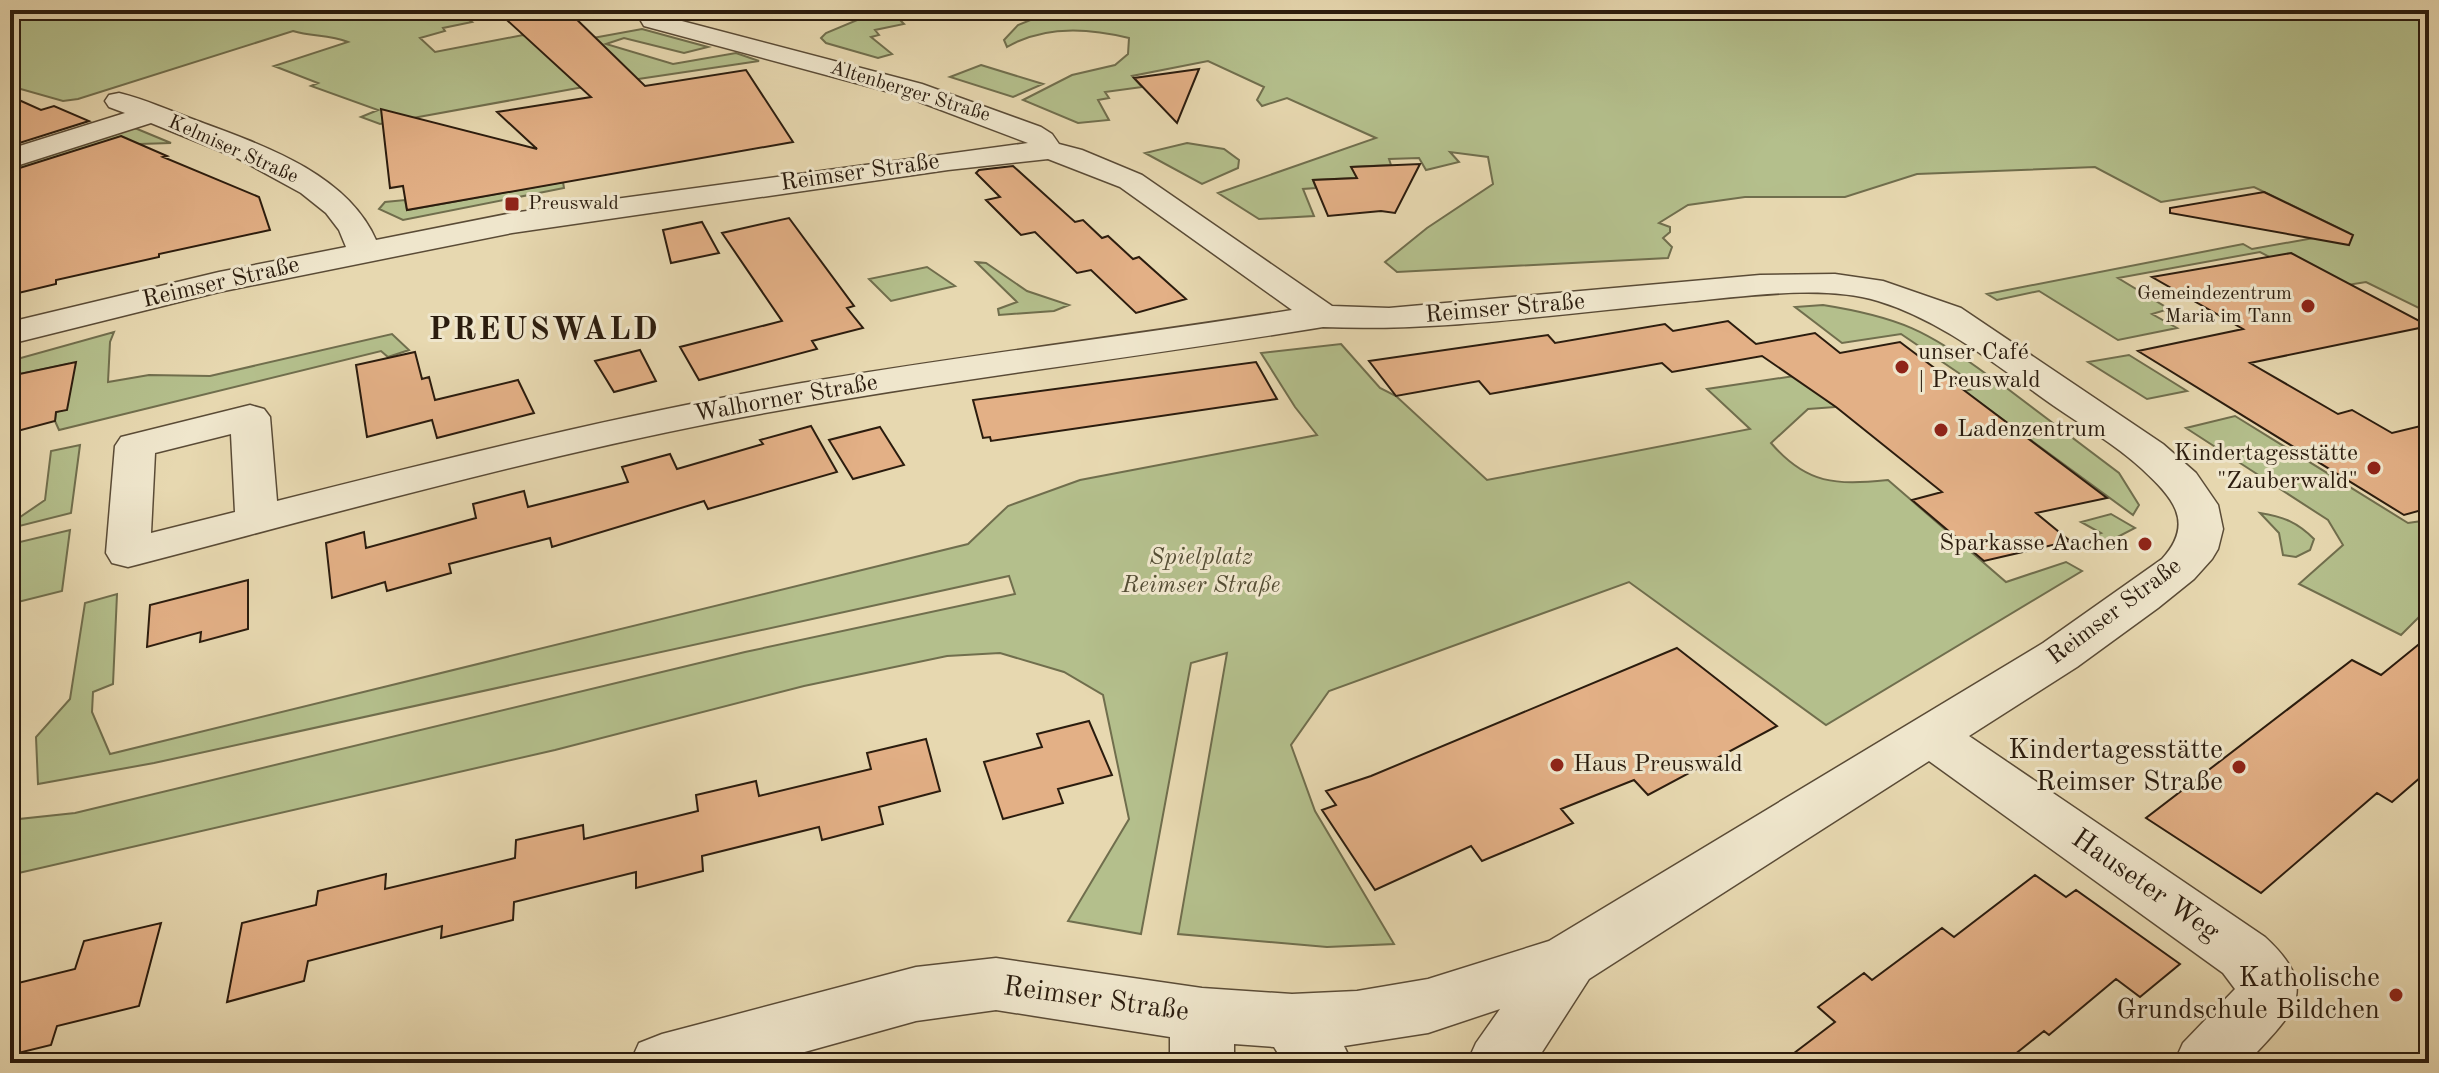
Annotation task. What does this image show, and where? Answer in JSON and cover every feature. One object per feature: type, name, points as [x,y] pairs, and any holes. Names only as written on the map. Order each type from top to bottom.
[{"type":"street","name":"Altenberger Straße","points":[[684,10],[653,21],[913,90],[1031,133],[1042,140],[1048,150]]},
{"type":"street","points":[[763,50],[799,35]]},
{"type":"street","name":"Kelmiser Straße","points":[[119,101],[254,155],[309,185],[354,227],[364,251]]},
{"type":"street","points":[[10,159],[151,114]]},
{"type":"street","name":"Reimser Straße","points":[[10,333],[219,282],[364,251],[625,205],[1048,150],[1072,156],[1131,181],[1323,316],[1389,319],[1760,285],[1835,284],[1883,291],[1913,300],[1948,316],[2009,355],[2149,453],[2170,472],[2197,505],[2201,529],[2196,549],[2178,569],[2142,597],[2060,655],[1568,961],[1428,1006],[1357,1018],[1306,1042],[1202,1039],[996,984],[916,994],[662,1063]]},
{"type":"street","name":"Walhorner Straße","points":[[257,520],[664,422],[786,398],[1323,316]]},
{"type":"street","name":"Hauseter Weg","points":[[1931,736],[2244,955],[2264,974],[2267,997],[2206,1063]]},
{"type":"street","name":"Reimser Straße","points":[[1499,1063],[1568,961]]},
{"type":"green space","points":[[10,10],[466,10],[465,17],[472,22],[443,28],[445,31],[420,38],[435,52],[523,35],[571,42],[642,29],[708,47],[684,53],[624,38],[606,44],[673,64],[736,53],[759,61],[578,88],[380,124],[361,117],[378,110],[311,86],[318,83],[274,66],[348,42],[293,31],[78,99],[63,101],[10,86]]},
{"type":"green space","points":[[881,10],[925,11],[897,17],[904,24],[875,30],[879,35],[871,37],[892,54],[878,58],[826,43],[821,38],[826,33]]},
{"type":"green space","points":[[1024,10],[2429,10],[2429,313],[2366,282],[2329,288],[2260,252],[2118,278],[2169,309],[2152,314],[2177,328],[2118,340],[2039,291],[1997,300],[1987,294],[2243,244],[2252,249],[2347,232],[2254,187],[2161,202],[2095,167],[1917,174],[1845,197],[1745,197],[1688,205],[1659,223],[1670,227],[1670,232],[1663,238],[1672,247],[1668,258],[1397,272],[1385,262],[1427,228],[1493,184],[1488,157],[1450,152],[1459,162],[1426,170],[1419,158],[1389,159],[1391,165],[1352,167],[1357,178],[1313,180],[1316,188],[1303,189],[1314,216],[1259,219],[1218,193],[1376,138],[1287,98],[1262,106],[1257,100],[1264,87],[1208,61],[1132,76],[1142,87],[1105,92],[1109,98],[1098,100],[1109,120],[1078,123],[1023,100],[1072,75],[1115,65],[1128,54],[1129,38],[1067,30],[1036,35],[1007,47],[1004,40],[1018,25],[1043,15]]},
{"type":"green space","points":[[981,65],[1043,84],[1013,97],[950,77]]},
{"type":"green space","points":[[130,126],[171,143],[108,145],[10,173],[10,166]]},
{"type":"green space","points":[[1187,143],[1224,149],[1239,160],[1238,168],[1202,184],[1145,153]]},
{"type":"green space","points":[[563,182],[564,188],[403,220],[379,209],[385,202],[405,200],[407,210]]},
{"type":"green space","points":[[976,262],[986,263],[1027,291],[1069,305],[1054,311],[999,315],[998,309],[1017,302]]},
{"type":"green space","points":[[927,267],[955,286],[891,301],[869,279]]},
{"type":"green space","points":[[1823,305],[1872,315],[1912,328],[1989,376],[1969,380],[1901,334],[1842,343],[1795,307]]},
{"type":"green space","points":[[114,332],[110,342],[108,382],[149,375],[210,376],[392,334],[409,350],[388,357],[381,351],[59,430],[55,421],[56,412],[67,409],[68,364],[10,376],[10,361]]},
{"type":"green space","name":"Spielplatz Reimser Straße","points":[[1341,344],[1380,388],[1396,396],[1487,480],[1750,429],[1707,389],[1794,376],[1836,407],[1808,409],[1771,443],[1797,467],[1838,482],[1888,480],[2006,582],[2066,562],[2082,571],[1826,725],[1629,582],[1329,691],[1291,745],[1315,811],[1394,944],[1327,947],[1178,934],[1227,653],[1191,663],[1141,934],[1068,921],[1129,819],[1103,695],[1064,672],[1000,653],[947,656],[804,686],[555,750],[10,875],[10,820],[75,813],[745,652],[1015,594],[1009,576],[154,763],[38,784],[36,737],[70,699],[85,603],[117,594],[113,684],[93,692],[92,712],[110,754],[968,544],[1008,506],[1080,480],[1317,435],[1261,353]]},
{"type":"green space","points":[[2129,355],[2187,391],[2147,399],[2088,362]]},
{"type":"green space","points":[[2000,383],[2119,473],[2139,505],[2133,515],[1964,391]]},
{"type":"green space","points":[[2235,416],[2408,523],[2429,520],[2429,607],[2401,635],[2299,584],[2343,545],[2328,520],[2186,428]]},
{"type":"green space","points":[[80,445],[71,513],[19,526],[16,543],[70,530],[62,591],[10,604],[10,524],[45,500],[51,451]]},
{"type":"green space","points":[[2260,513],[2302,528],[2314,539],[2310,550],[2296,557],[2283,555],[2279,533]]},
{"type":"green space","points":[[2111,514],[2135,528],[2104,544],[2093,536],[2101,533],[2081,522]]},
{"type":"building","points":[[496,10],[567,10],[645,86],[746,70],[793,142],[407,210],[403,186],[390,188],[381,109],[537,149],[497,112],[591,97]]},
{"type":"building","points":[[1199,69],[1177,123],[1134,78]]},
{"type":"building","points":[[10,96],[41,110],[54,106],[89,121],[10,146]]},
{"type":"building","points":[[121,136],[259,197],[270,230],[159,254],[159,257],[56,280],[56,284],[10,295],[10,171]]},
{"type":"building","points":[[1420,164],[1395,213],[1381,211],[1328,216],[1313,180],[1357,178],[1351,167]]},
{"type":"building","points":[[1013,166],[1075,222],[1083,220],[1102,238],[1108,236],[1133,259],[1139,257],[1186,299],[1136,313],[1091,270],[1077,273],[1035,232],[1021,235],[986,200],[1000,197],[976,173]]},
{"type":"building","points":[[2264,192],[2353,235],[2349,245],[2170,213],[2170,208]]},
{"type":"building","points":[[789,218],[854,306],[847,308],[863,328],[812,341],[817,349],[699,380],[680,347],[782,321],[722,233]]},
{"type":"building","points":[[702,222],[719,253],[671,263],[663,230]]},
{"type":"building","points":[[2291,253],[2429,326],[2250,363],[2338,414],[2352,410],[2392,433],[2429,424],[2429,508],[2404,515],[2138,351],[2243,329],[2152,277]]},
{"type":"building","name":"Ladenzentrum","points":[[1728,321],[1756,344],[1815,333],[1840,353],[1900,342],[2107,498],[2036,513],[2070,541],[1984,561],[1912,500],[1942,492],[1836,407],[1762,356],[1672,372],[1662,363],[1490,394],[1479,381],[1396,396],[1369,361],[1548,335],[1555,343],[1665,324],[1673,331]]},
{"type":"building","points":[[640,350],[656,381],[614,392],[595,361]]},
{"type":"building","points":[[415,352],[422,379],[429,377],[435,400],[518,380],[534,413],[437,438],[432,420],[367,437],[356,365]]},
{"type":"building","points":[[76,362],[67,410],[56,412],[55,421],[10,433],[10,376]]},
{"type":"building","points":[[1256,362],[1277,399],[991,441],[990,437],[983,438],[973,400]]},
{"type":"building","points":[[811,426],[837,472],[708,509],[704,501],[552,547],[550,538],[449,564],[451,573],[387,591],[385,582],[332,598],[326,543],[364,532],[366,548],[476,518],[473,504],[524,491],[528,507],[628,482],[622,467],[670,454],[677,469],[763,444],[760,440]]},
{"type":"building","points":[[880,427],[904,465],[853,479],[829,440]]},
{"type":"building","points":[[248,580],[248,629],[200,642],[201,632],[147,647],[150,605]]},
{"type":"building","points":[[2429,636],[2429,770],[2392,802],[2377,793],[2261,893],[2146,818],[2352,660],[2381,675]]},
{"type":"building","name":"Haus Preuswald","points":[[1677,648],[1777,726],[1648,795],[1634,780],[1561,809],[1573,823],[1482,861],[1471,846],[1375,890],[1322,810],[1336,805],[1326,791],[1371,776]]},
{"type":"building","points":[[1089,721],[1112,775],[1058,789],[1063,803],[1003,819],[984,762],[1042,747],[1037,734]]},
{"type":"building","points":[[926,739],[940,791],[879,807],[883,824],[822,840],[819,827],[702,856],[703,871],[636,888],[636,872],[514,902],[513,920],[441,938],[442,926],[308,961],[304,981],[227,1002],[242,923],[316,905],[318,891],[386,874],[385,889],[515,858],[516,840],[583,825],[584,839],[698,811],[696,795],[756,781],[759,796],[871,769],[867,753]]},
{"type":"building","points":[[2035,875],[2066,897],[2076,890],[2180,964],[2140,997],[2116,979],[2049,1035],[2044,1031],[2004,1063],[1781,1063],[1835,1022],[1818,1007],[1864,973],[1872,980],[1942,928],[1954,937]]},
{"type":"building","points":[[161,923],[139,1006],[57,1026],[51,1045],[10,1055],[10,985],[75,969],[84,941]]},
{"type":"place","name":"Preuswald","points":[[512,204]]},
{"type":"place","name":"Gemeindezentrum Maria im Tann","points":[[2308,306]]},
{"type":"place","name":"unser Café | Preuswald","points":[[1902,367]]},
{"type":"place","name":"Ladenzentrum","points":[[1941,430]]},
{"type":"place","name":"Kindertagesstätte \"Zauberwald\"","points":[[2374,468]]},
{"type":"place","name":"Sparkasse Aachen","points":[[2145,544]]},
{"type":"place","name":"Haus Preuswald","points":[[1557,765]]},
{"type":"place","name":"Kindertagesstätte Reimser Straße","points":[[2239,767]]},
{"type":"place","name":"Katholische Grundschule Bildchen","points":[[2396,995]]},
{"type":"district","name":"PREUSWALD","points":[[544,331]]}]
